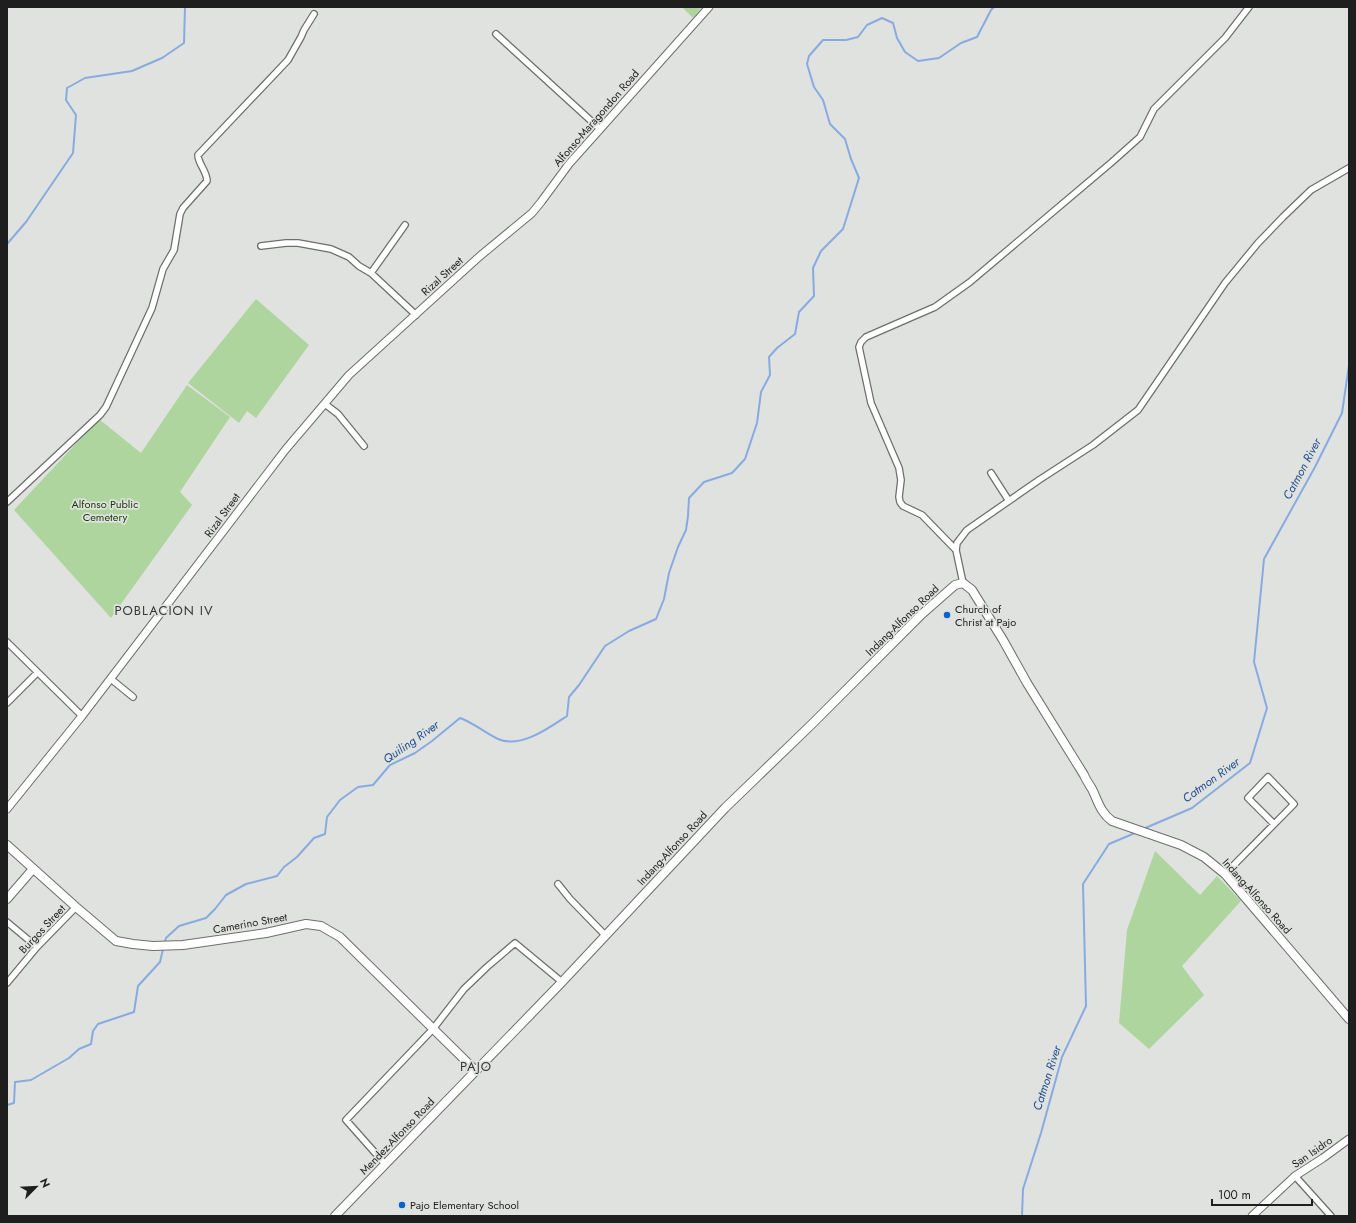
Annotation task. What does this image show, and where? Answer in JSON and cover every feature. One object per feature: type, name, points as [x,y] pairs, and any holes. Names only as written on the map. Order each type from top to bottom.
[{"type":"main road","name":"Indang-Alfonso Road","points":[[475,1070],[562,982],[725,808],[922,614],[955,585],[963,583],[972,590],[1003,640],[1027,683],[1089,784],[1098,806],[1106,816],[1112,821],[1181,845],[1204,856],[1225,874],[1349,1019]]},
{"type":"main road","name":"Camerino Street","points":[[7,845],[76,907],[116,940],[133,944],[153,946],[182,946],[306,924],[321,926],[340,937],[475,1070]]},
{"type":"main road","points":[[7,899],[33,869]]},
{"type":"main road","name":"Mendez-Alfonso Road","points":[[335,1216],[475,1070]]},
{"type":"street","name":"Alfonso-Maragondon Road","points":[[480,256],[532,213],[569,164],[709,7]]},
{"type":"street","points":[[956,550],[922,515],[903,506],[900,502],[899,497],[901,480],[899,468],[872,404],[859,347],[861,342],[866,337],[935,307],[970,282],[1118,157],[1140,137],[1154,110],[1225,38],[1249,7]]},
{"type":"street","points":[[7,502],[100,415],[106,407],[152,308],[162,269],[174,250],[180,214],[183,208],[207,181],[198,155],[288,60],[314,14]]},
{"type":"street","points":[[496,34],[600,129]]},
{"type":"street","points":[[963,583],[956,550],[957,543],[967,530],[1093,446],[1138,410],[1225,283],[1258,243],[1311,190],[1349,168]]},
{"type":"street","points":[[372,273],[405,225]]},
{"type":"street","points":[[261,246],[286,242],[298,243],[331,249],[349,257],[359,266],[372,273],[416,315]]},
{"type":"street","name":"Rizal Street","points":[[7,809],[111,679],[286,449],[349,375],[480,256]]},
{"type":"street","points":[[325,404],[338,414],[364,446]]},
{"type":"street","points":[[991,473],[1009,501]]},
{"type":"street","points":[[7,642],[82,716]]},
{"type":"street","points":[[7,703],[37,673]]},
{"type":"street","points":[[111,679],[133,697]]},
{"type":"street","points":[[1225,874],[1294,804],[1268,777],[1248,798],[1274,824]]},
{"type":"street","points":[[558,884],[570,899],[605,935]]},
{"type":"street","name":"Burgos Street","points":[[7,983],[37,948],[76,907]]},
{"type":"street","points":[[7,922],[37,948]]},
{"type":"street","points":[[385,1164],[346,1120],[433,1028],[464,989],[515,942],[562,982]]},
{"type":"street","name":"San Isidro","points":[[1252,1216],[1295,1176],[1349,1139]]},
{"type":"street","points":[[1295,1176],[1331,1216]]},
{"type":"green space","points":[[682,7],[702,7],[693,18]]},
{"type":"green space","points":[[256,299],[309,345],[256,418],[247,411],[239,423],[188,383]]},
{"type":"green space","name":"Alfonso Public Cemetery","points":[[187,385],[230,417],[180,492],[192,505],[111,618],[14,510],[99,419],[141,453]]},
{"type":"green space","points":[[1155,851],[1200,895],[1217,876],[1241,901],[1182,966],[1204,995],[1149,1049],[1119,1023],[1127,930]]},
{"type":"waterway","points":[[7,244],[26,222],[73,153],[76,115],[66,100],[67,88],[85,78],[132,71],[162,58],[184,43],[185,7]]},
{"type":"waterway","name":"Quiling River","points":[[164,944],[166,938],[179,926],[206,918],[226,895],[246,884],[277,876],[284,867],[297,857],[314,838],[325,834],[327,817],[340,800],[358,787],[373,785],[390,765],[415,753],[460,718],[498,739],[507,741],[516,741],[534,736],[560,721],[567,716],[569,697],[579,685],[605,646],[629,631],[656,619],[664,599],[669,573],[686,530],[689,498],[704,482],[732,473],[745,459],[757,423],[761,392],[770,375],[769,357],[777,348],[795,334],[799,312],[814,296],[813,268],[821,251],[843,229],[859,178],[845,139],[830,124],[823,100],[814,87],[807,64],[809,56],[823,40],[846,40],[858,37],[867,25],[882,18],[893,23],[897,38],[905,52],[918,61],[939,58],[961,43],[977,37],[994,7]]},
{"type":"waterway","name":"Catmon River","points":[[1143,829],[1192,808],[1250,763],[1267,708],[1254,662],[1264,559],[1315,467],[1342,413],[1349,365]]},
{"type":"waterway","name":"Catmon River","points":[[1022,1216],[1023,1189],[1041,1133],[1062,1057],[1086,1006],[1083,884],[1109,844],[1135,833]]},
{"type":"waterway","name":"Quiling River","points":[[7,1105],[14,1103],[15,1082],[31,1080],[69,1058],[79,1049],[91,1044],[93,1031],[98,1024],[134,1012],[138,986],[160,962],[163,949]]},
{"type":"place","name":"Church of Christ at Pajo","points":[[947,615]]},
{"type":"place","name":"Pajo Elementary School","points":[[402,1205]]},
{"type":"district","name":"POBLACION IV","points":[[164,610]]},
{"type":"district","name":"PAJO","points":[[476,1066]]}]
